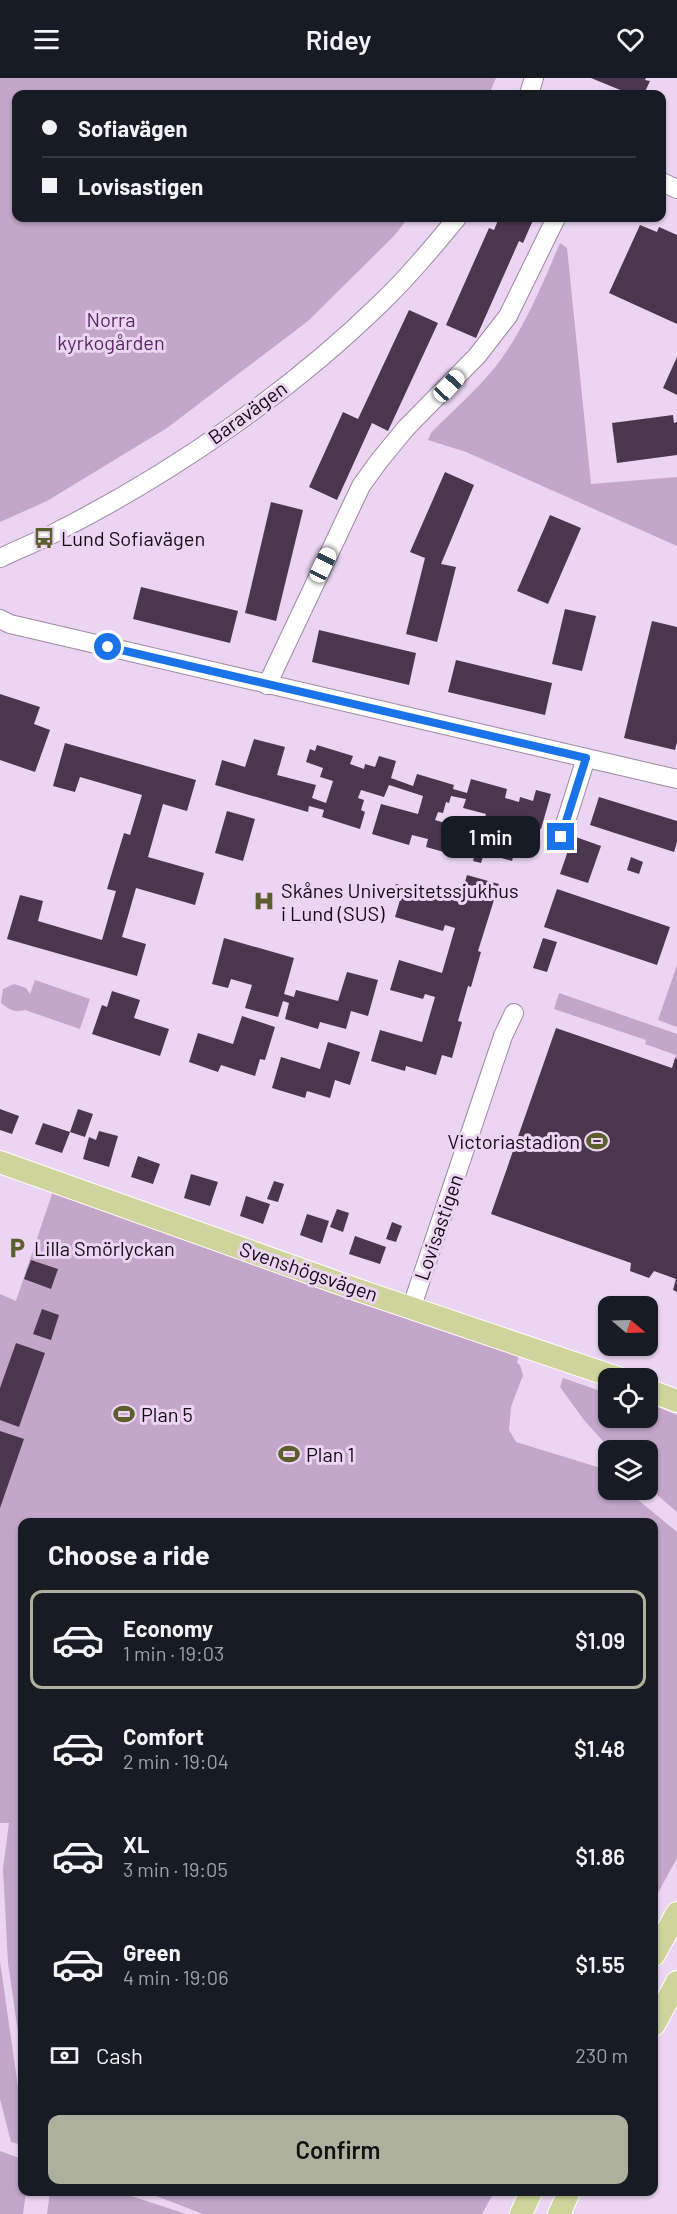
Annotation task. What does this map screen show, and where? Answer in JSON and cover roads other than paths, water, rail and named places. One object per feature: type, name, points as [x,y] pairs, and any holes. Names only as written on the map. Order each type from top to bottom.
[{"type":"main road","name":"Svenshögsvägen","points":[[0,1162],[358,1290],[412,1306],[598,1371]]},
{"type":"main road","points":[[658,1394],[677,1401]]},
{"type":"main road","points":[[658,1948],[677,1913]]},
{"type":"main road","points":[[658,2018],[677,1982]]},
{"type":"main road","points":[[520,2214],[529,2196]]},
{"type":"main road","points":[[559,2214],[567,2196]]},
{"type":"street","name":"Baravägen","points":[[0,558],[63,529],[116,500],[249,413],[316,361],[381,303],[426,256],[454,222]]},
{"type":"street","points":[[267,685],[361,486],[378,461],[406,428],[477,356],[508,316],[554,222]]},
{"type":"street","points":[[3,618],[267,685],[677,779]]},
{"type":"street","points":[[561,837],[586,758]]},
{"type":"street","name":"Lovisastigen","points":[[412,1306],[503,1036],[514,1013]]},
{"type":"place","name":"Lund Sofiavägen","points":[[44,538]]},
{"type":"place","name":"Skånes Universitetssjukhus i Lund (SUS)","points":[[264,901]]},
{"type":"place","name":"Victoriastadion","points":[[597,1141]]},
{"type":"place","name":"Lilla Smörlyckan","points":[[17,1248]]},
{"type":"place","name":"Plan 5","points":[[124,1414]]},
{"type":"place","name":"Plan 1","points":[[289,1454]]},
{"type":"park label","name":"Norra kyrkogården","points":[[111,330]]}]
